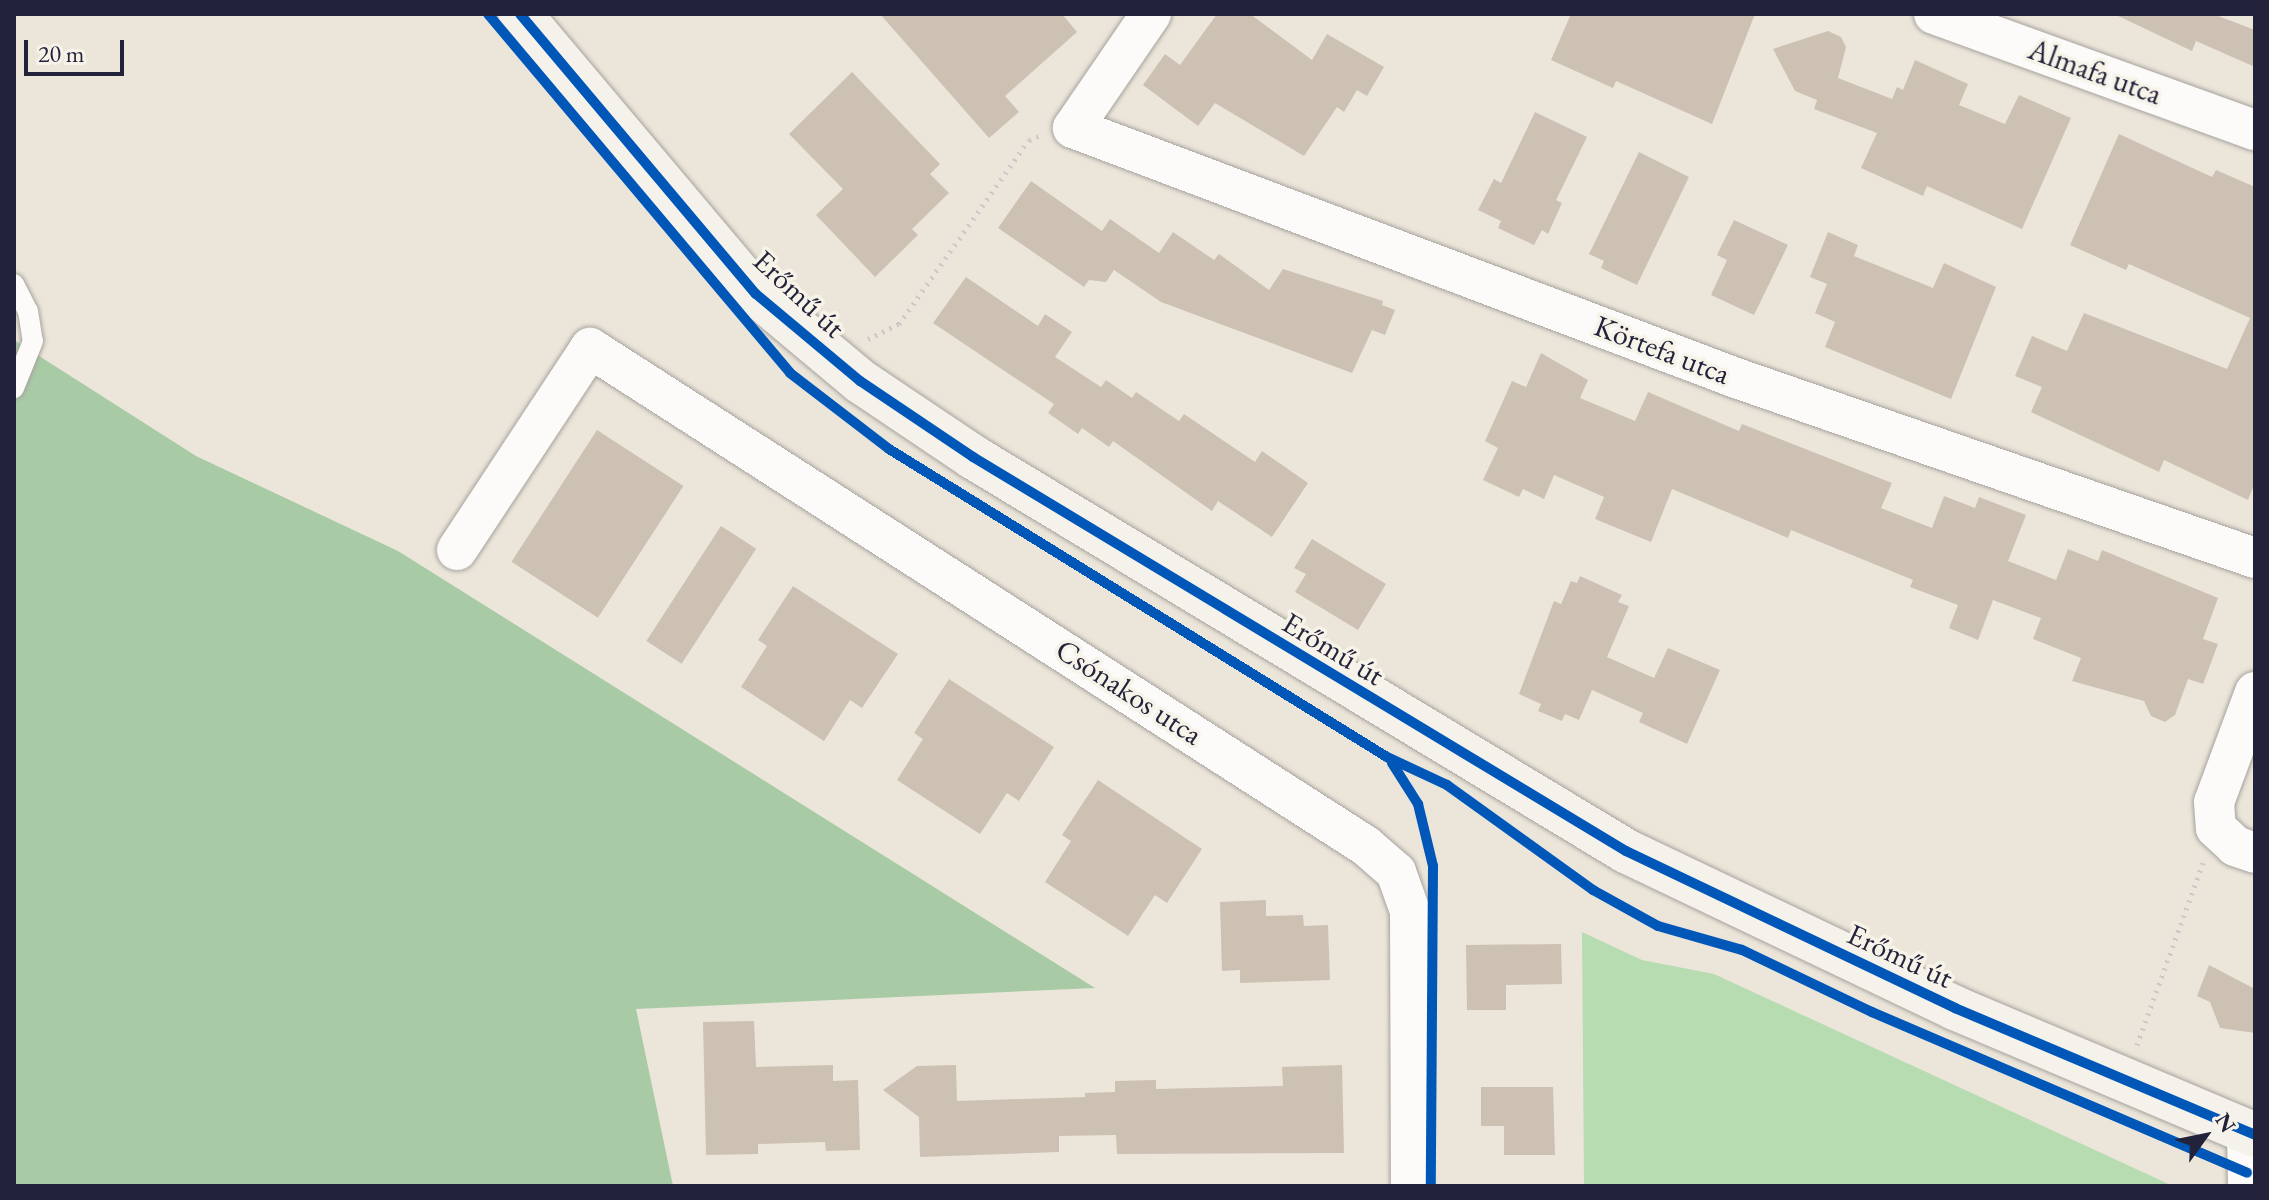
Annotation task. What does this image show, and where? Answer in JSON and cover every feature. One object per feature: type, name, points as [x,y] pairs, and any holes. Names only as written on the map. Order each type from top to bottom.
[{"type":"street","name":"Erőmű út","points":[[520,14],[756,294],[842,367],[973,457],[1626,851],[1795,934],[2124,1082],[2251,1133]]},
{"type":"street","points":[[1073,128],[1151,14]]},
{"type":"street","name":"Almafa utca","points":[[1934,14],[2255,130]]},
{"type":"street","name":"Körtefa utca","points":[[1073,128],[1736,378],[2255,558]]},
{"type":"street","name":"Csónakos utca","points":[[457,550],[590,348],[1366,846],[1396,872],[1410,911],[1411,1186]]},
{"type":"street","points":[[2255,692],[2215,815],[2235,846],[2255,853]]},
{"type":"street","points":[[2248,1186],[2251,1133]]},
{"type":"lane","points":[[14,284],[28,311],[33,341],[14,388]]},
{"type":"path","points":[[842,367],[867,339],[899,324],[1029,140],[1053,129],[1073,128]]},
{"type":"path","points":[[2124,1082],[2215,815]]},
{"type":"green space","points":[[14,340],[196,456],[398,551],[1095,988],[636,1009],[673,1186],[14,1186]]},
{"type":"green space","points":[[1582,932],[1642,960],[1714,974],[2173,1186],[1584,1186]]},
{"type":"building","points":[[880,14],[1062,14],[1077,32],[1005,96],[1019,112],[989,138]]},
{"type":"building","points":[[1217,14],[1250,14],[1312,60],[1327,34],[1384,67],[1367,96],[1357,90],[1344,112],[1337,107],[1304,156],[1215,103],[1198,126],[1143,85],[1165,54],[1180,65]]},
{"type":"building","points":[[1571,14],[1755,14],[1712,124],[1616,81],[1613,88],[1551,60]]},
{"type":"building","points":[[2114,14],[2213,14],[2255,30],[2255,67],[2196,41],[2192,51]]},
{"type":"building","points":[[1828,31],[1841,37],[1846,47],[1838,78],[1892,99],[1897,87],[1903,90],[1915,60],[1968,84],[1959,105],[2005,124],[2019,95],[2071,118],[2022,229],[1927,186],[1923,196],[1861,168],[1877,133],[1814,109],[1817,100],[1795,91],[1773,49]]},
{"type":"building","points":[[852,72],[940,164],[930,174],[949,193],[912,229],[918,235],[875,277],[816,215],[843,189],[789,134]]},
{"type":"building","points":[[1535,112],[1587,137],[1556,200],[1562,203],[1548,234],[1542,230],[1534,245],[1498,228],[1501,221],[1478,210],[1494,179],[1501,183]]},
{"type":"building","points":[[2119,134],[2212,177],[2216,170],[2255,187],[2255,482],[2248,500],[2164,460],[2159,472],[2031,412],[2042,387],[2015,376],[2032,336],[2067,351],[2084,313],[2227,369],[2250,318],[2129,264],[2126,270],[2070,245]]},
{"type":"building","points":[[1639,152],[1689,177],[1637,285],[1601,268],[1604,261],[1589,254]]},
{"type":"building","points":[[1031,181],[1102,231],[1110,219],[1159,253],[1173,232],[1214,260],[1219,254],[1269,290],[1283,269],[1383,301],[1382,305],[1395,310],[1385,335],[1372,330],[1352,373],[1161,302],[1114,270],[1106,282],[1089,280],[1084,287],[998,228]]},
{"type":"building","points":[[1734,220],[1788,245],[1754,315],[1711,295],[1727,260],[1717,255]]},
{"type":"building","points":[[1828,232],[1858,245],[1854,256],[1933,288],[1944,263],[1996,287],[1951,399],[1825,347],[1835,322],[1815,313],[1827,284],[1810,277]]},
{"type":"building","points":[[966,277],[1038,326],[1045,314],[1072,332],[1055,357],[1101,387],[1106,380],[1132,398],[1136,392],[1179,421],[1184,414],[1255,462],[1262,451],[1308,483],[1272,537],[1218,501],[1212,511],[1113,441],[1109,447],[1082,428],[1078,434],[1048,413],[1054,404],[933,323]]},
{"type":"building","points":[[1541,353],[1588,380],[1580,398],[1635,421],[1648,392],[1739,431],[1742,424],[1892,483],[1881,508],[1932,528],[1944,496],[1975,508],[1979,497],[2026,515],[2008,561],[2056,580],[2068,549],[2098,561],[2102,550],[2218,598],[2203,639],[2218,644],[2203,684],[2188,679],[2175,715],[2165,722],[2151,716],[2144,701],[2072,681],[2081,658],[2033,639],[2041,618],[1993,600],[1978,640],[1949,628],[1958,605],[1910,587],[1913,580],[1791,530],[1788,538],[1672,489],[1651,542],[1595,519],[1604,497],[1554,475],[1544,499],[1523,489],[1519,497],[1483,480],[1498,448],[1485,441],[1512,381],[1526,387]]},
{"type":"building","points":[[597,430],[683,486],[598,618],[511,562]]},
{"type":"building","points":[[721,526],[756,549],[682,664],[646,641]]},
{"type":"building","points":[[1312,539],[1386,584],[1358,630],[1295,592],[1306,574],[1294,568]]},
{"type":"building","points":[[1580,576],[1622,595],[1618,602],[1629,606],[1607,657],[1654,678],[1668,648],[1720,670],[1687,744],[1639,722],[1643,713],[1592,690],[1579,720],[1565,714],[1562,721],[1538,711],[1541,704],[1519,694],[1554,601],[1561,604],[1571,581],[1577,583]]},
{"type":"building","points":[[793,586],[898,654],[862,708],[850,700],[824,741],[741,687],[767,646],[758,640]]},
{"type":"building","points":[[949,679],[1054,747],[1019,801],[1007,793],[980,834],[897,780],[923,739],[914,733]]},
{"type":"building","points":[[1098,780],[1202,849],[1167,903],[1155,895],[1128,936],[1045,882],[1071,841],[1062,835]]},
{"type":"building","points":[[1266,900],[1266,916],[1303,915],[1304,926],[1328,925],[1330,980],[1240,983],[1240,970],[1222,971],[1220,902]]},
{"type":"building","points":[[1561,944],[1562,984],[1506,985],[1506,1010],[1467,1010],[1466,945]]},
{"type":"building","points":[[2209,965],[2255,989],[2255,1033],[2220,1028],[2210,1002],[2197,996]]},
{"type":"building","points":[[754,1021],[756,1067],[833,1065],[833,1081],[858,1080],[860,1150],[826,1151],[825,1142],[758,1144],[758,1154],[706,1155],[703,1022]]},
{"type":"building","points":[[956,1065],[957,1101],[1085,1097],[1085,1093],[1115,1092],[1115,1081],[1156,1080],[1156,1089],[1283,1086],[1282,1067],[1342,1065],[1344,1153],[1117,1154],[1116,1135],[1059,1136],[1059,1152],[920,1157],[919,1117],[883,1090],[917,1066]]},
{"type":"building","points":[[1481,1087],[1553,1087],[1555,1155],[1504,1155],[1504,1126],[1481,1126]]},
{"type":"cycle path","points":[[488,14],[790,373],[889,449],[1387,757],[1447,785],[1593,890],[1658,926],[1742,950],[1872,1012],[2247,1173]]},
{"type":"cycle path","points":[[520,14],[756,294],[860,381],[973,457],[1626,851],[1955,1008],[2255,1135]]},
{"type":"cycle path","points":[[1392,763],[1418,804],[1433,866],[1431,1186]]}]
